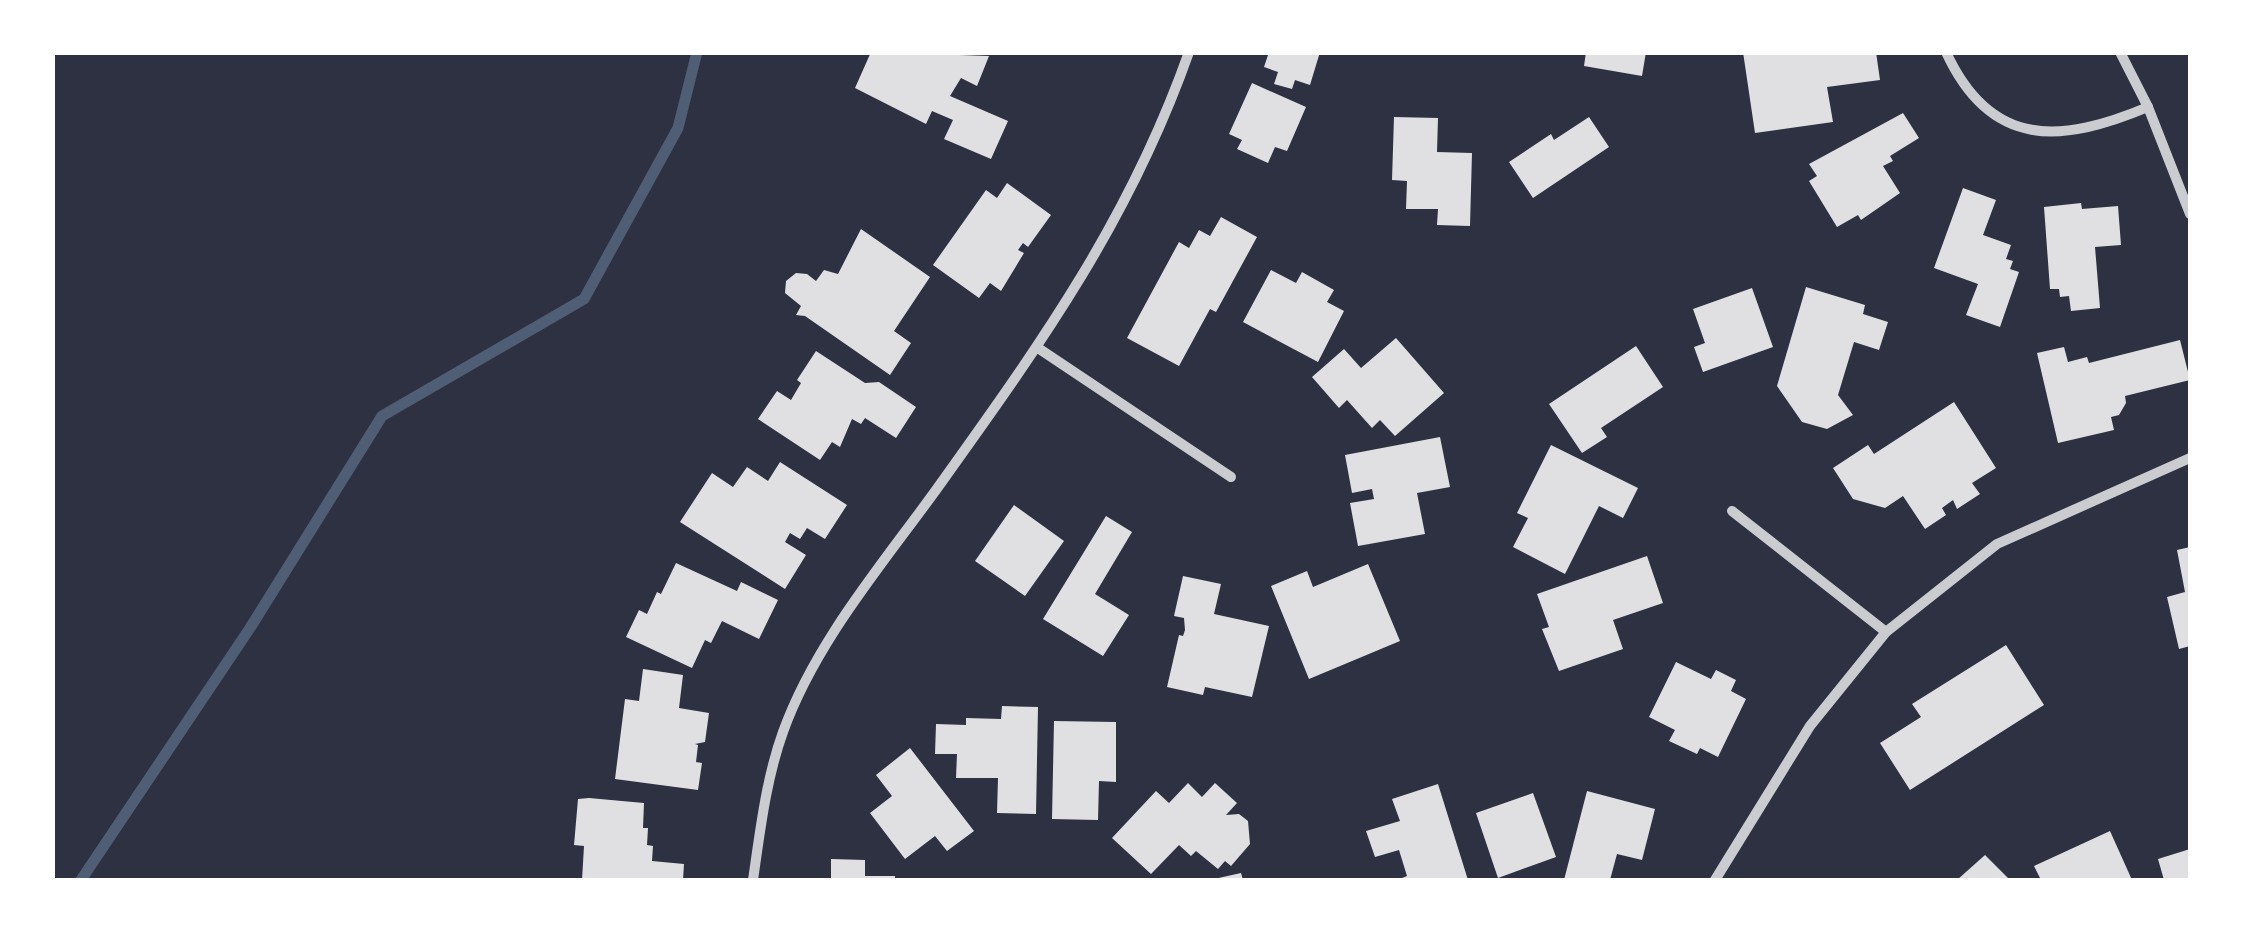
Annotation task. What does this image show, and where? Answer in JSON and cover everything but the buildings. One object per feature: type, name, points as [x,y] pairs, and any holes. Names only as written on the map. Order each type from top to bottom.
[{"type":"street","points":[[753,880],[762,817],[782,733],[815,664],[1038,348],[1104,244],[1170,106],[1188,52]]},
{"type":"street","points":[[1946,52],[1960,82],[1986,108],[2019,130],[2056,134],[2102,126],[2148,107]]},
{"type":"street","points":[[2120,52],[2148,107],[2190,214]]},
{"type":"street","points":[[1038,348],[1231,476]]},
{"type":"street","points":[[1715,880],[1810,726],[1886,632],[1997,544],[2190,458]]},
{"type":"street","points":[[1732,511],[1886,632]]},
{"type":"waterway","points":[[81,880],[250,628],[382,416],[584,299],[678,128],[697,52]]}]
